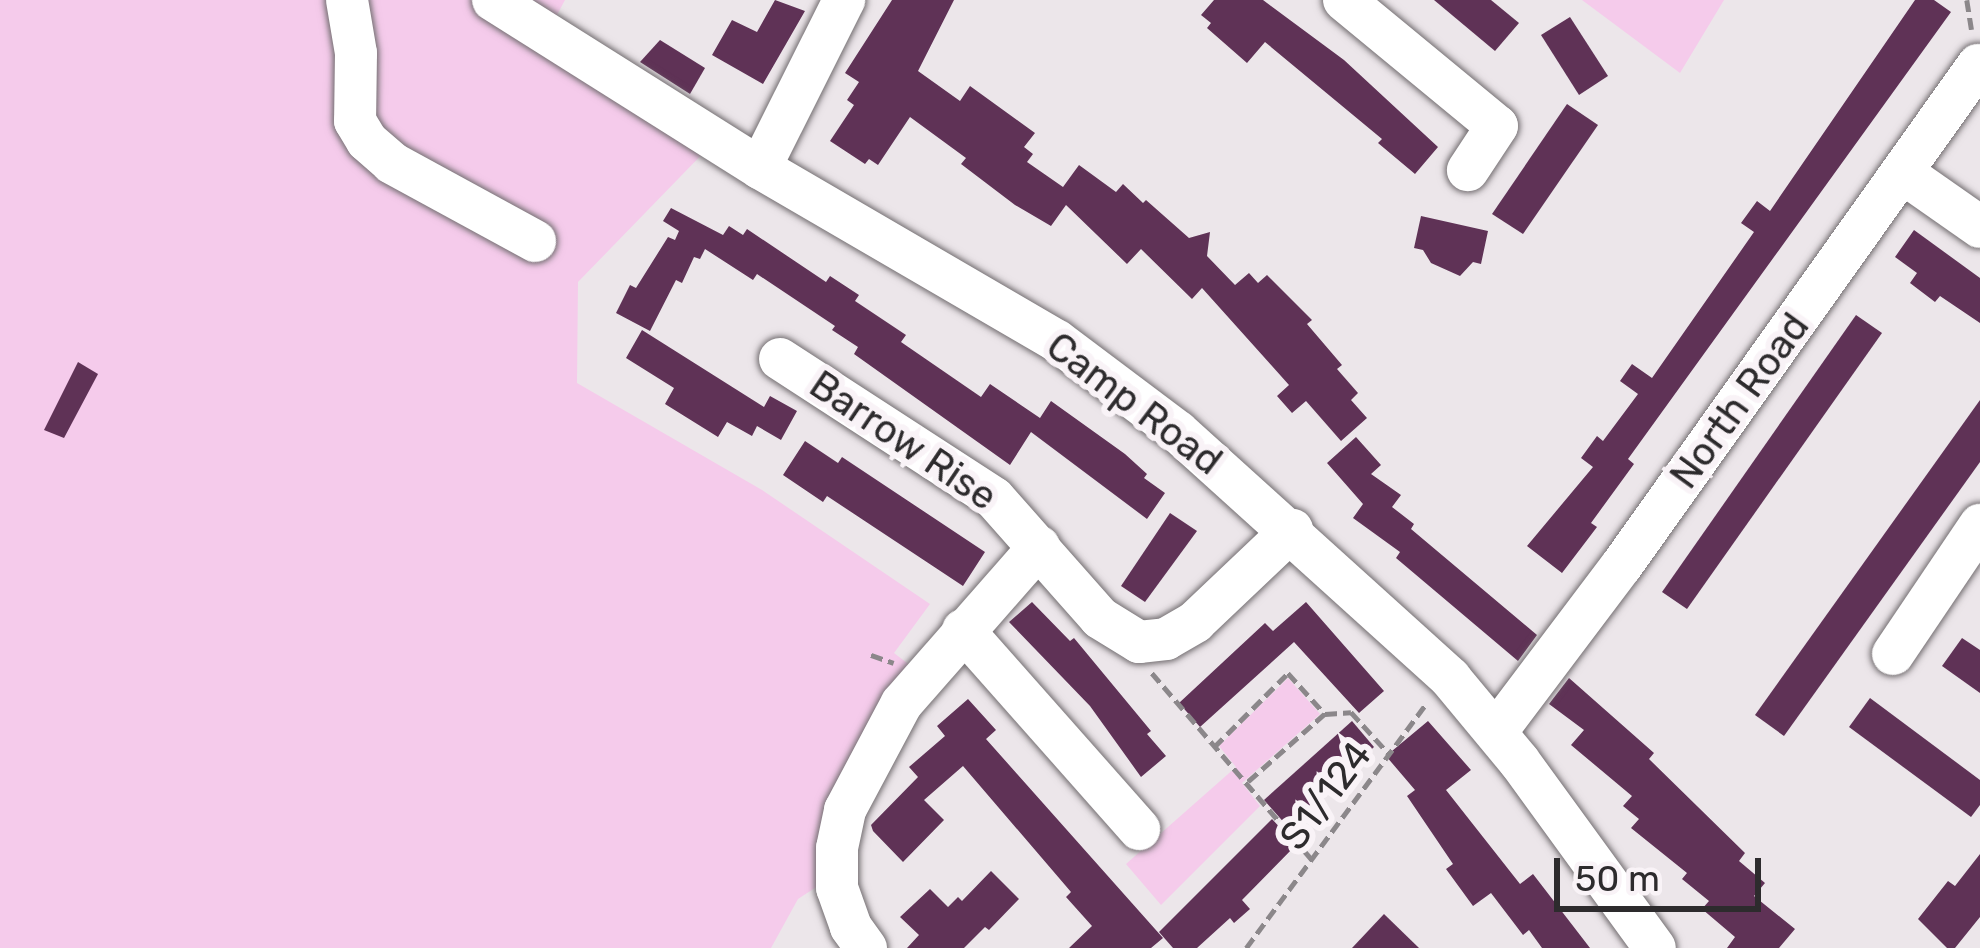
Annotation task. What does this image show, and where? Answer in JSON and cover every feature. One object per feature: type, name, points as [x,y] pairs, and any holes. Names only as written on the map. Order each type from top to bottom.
[{"type":"street","points":[[346,0],[356,53],[355,121],[367,141],[392,163],[536,241]]},
{"type":"street","name":"Camp Road","points":[[493,0],[760,168],[1057,341],[1178,432],[1292,530],[1450,678],[1496,732],[1655,948]]},
{"type":"street","points":[[760,168],[844,0]]},
{"type":"street","points":[[1344,0],[1505,114],[1468,170]]},
{"type":"street","name":"North Road","points":[[1496,732],[1978,65]]},
{"type":"street","points":[[1903,173],[1980,227]]},
{"type":"street","name":"Barrow Rise","points":[[780,359],[980,487],[1100,618],[1139,642]]},
{"type":"street","points":[[1893,654],[1980,526]]},
{"type":"street","points":[[1139,642],[1166,639],[1195,622],[1292,530]]},
{"type":"street","points":[[866,948],[850,927],[837,888],[840,828],[885,727],[963,630],[1039,547]]},
{"type":"street","points":[[963,630],[1139,829]]},
{"type":"path","points":[[1139,642],[1154,677],[1312,860]]},
{"type":"path","points":[[1214,747],[1288,673],[1324,714]]},
{"type":"path","name":"S1/124","points":[[1246,948],[1450,678]]},
{"type":"path","points":[[1247,783],[1324,714],[1351,712],[1390,755]]},
{"type":"shaded area","points":[[0,0],[565,0],[553,22],[713,143],[578,282],[577,383],[762,490],[930,604],[894,653],[915,669],[830,878],[798,899],[771,948],[0,948]]},
{"type":"shaded area","points":[[1582,0],[1724,0],[1680,73]]},
{"type":"shaded area","points":[[1288,678],[1320,714],[1242,783],[1260,806],[1161,905],[1126,864],[1236,767],[1219,746]]},
{"type":"building","points":[[775,0],[805,11],[763,84],[712,55],[732,20],[757,32]]},
{"type":"building","points":[[892,0],[954,0],[918,71],[960,101],[970,86],[1035,133],[1024,147],[1033,154],[1027,162],[1063,187],[1079,165],[1116,192],[1123,184],[1189,238],[1210,232],[1207,256],[1235,285],[1249,273],[1258,283],[1267,275],[1312,320],[1307,324],[1342,365],[1337,369],[1358,393],[1351,400],[1367,418],[1341,441],[1306,401],[1292,413],[1277,396],[1289,385],[1202,288],[1192,299],[1141,249],[1127,264],[1066,205],[1051,226],[1015,205],[961,164],[966,158],[910,117],[878,165],[869,159],[865,164],[830,141],[854,105],[847,100],[859,82],[845,73]]},
{"type":"building","points":[[1214,0],[1263,0],[1344,60],[1438,147],[1415,174],[1378,143],[1382,139],[1265,42],[1247,63],[1207,28],[1211,23],[1201,15]]},
{"type":"building","points":[[1434,0],[1491,0],[1519,23],[1495,51]]},
{"type":"building","points":[[1915,0],[1934,0],[1951,12],[1628,459],[1634,464],[1591,523],[1597,527],[1562,573],[1527,546],[1593,467],[1581,458],[1597,436],[1603,441],[1638,394],[1620,381],[1632,364],[1652,378],[1754,232],[1741,223],[1757,201],[1770,211]]},
{"type":"building","points":[[1570,17],[1608,76],[1579,95],[1541,35]]},
{"type":"building","points":[[660,40],[705,68],[690,94],[640,62]]},
{"type":"building","points":[[1567,104],[1598,125],[1523,234],[1492,214]]},
{"type":"building","points":[[671,208],[723,235],[729,226],[743,235],[747,229],[826,282],[830,276],[859,295],[855,301],[906,335],[901,342],[981,397],[990,384],[1040,418],[1051,401],[1125,454],[1147,474],[1144,478],[1165,493],[1147,519],[1031,432],[1010,465],[854,354],[858,347],[832,330],[835,326],[757,274],[753,280],[705,249],[700,259],[694,257],[682,283],[676,280],[650,331],[616,313],[630,285],[636,288],[668,237],[675,240],[679,231],[663,221]]},
{"type":"building","points":[[1421,216],[1488,231],[1481,264],[1473,262],[1460,276],[1431,263],[1423,250],[1414,248]]},
{"type":"building","points":[[1914,230],[1980,278],[1980,323],[1940,296],[1935,302],[1910,283],[1917,273],[1895,257]]},
{"type":"building","points":[[1856,315],[1882,333],[1687,609],[1662,592]]},
{"type":"building","points":[[642,330],[764,407],[770,396],[797,411],[781,440],[757,426],[752,436],[727,422],[718,437],[665,404],[674,388],[626,358]]},
{"type":"building","points":[[78,362],[98,374],[64,438],[44,430]]},
{"type":"building","points":[[1980,400],[1980,462],[1784,736],[1755,715]]},
{"type":"building","points":[[1356,437],[1381,465],[1371,474],[1401,495],[1392,507],[1414,524],[1411,529],[1537,635],[1518,661],[1396,558],[1400,552],[1353,518],[1363,504],[1327,463]]},
{"type":"building","points":[[805,441],[838,463],[842,457],[985,552],[963,586],[827,496],[823,502],[783,475]]},
{"type":"building","points":[[1170,513],[1197,531],[1145,602],[1121,586]]},
{"type":"building","points":[[1032,602],[1070,641],[1074,638],[1151,731],[1147,734],[1166,756],[1141,777],[1090,706],[1009,622]]},
{"type":"building","points":[[1306,602],[1384,691],[1359,713],[1294,642],[1200,727],[1179,703],[1265,623],[1273,631]]},
{"type":"building","points":[[1962,638],[1980,650],[1980,693],[1942,666]]},
{"type":"building","points":[[1569,678],[1654,753],[1649,759],[1745,853],[1739,861],[1765,883],[1754,896],[1795,929],[1779,948],[1727,948],[1735,937],[1702,909],[1709,901],[1682,879],[1687,873],[1631,828],[1639,819],[1623,806],[1632,796],[1571,745],[1584,730],[1549,704]]},
{"type":"building","points":[[1870,698],[1980,780],[1980,805],[1971,817],[1849,727]]},
{"type":"building","points":[[968,699],[996,730],[986,739],[1163,938],[1151,948],[1069,948],[1092,926],[1066,897],[1071,892],[963,766],[924,800],[944,820],[903,862],[873,831],[871,825],[918,777],[909,767],[945,736],[937,726]]},
{"type":"building","points":[[1352,721],[1374,747],[1287,826],[1264,800]]},
{"type":"building","points":[[1428,721],[1471,770],[1446,790],[1520,884],[1533,874],[1590,948],[1542,948],[1529,930],[1523,935],[1491,893],[1473,906],[1446,869],[1453,864],[1407,796],[1415,790],[1386,756]]},
{"type":"building","points":[[1272,819],[1296,845],[1242,900],[1250,909],[1234,923],[1230,918],[1197,948],[1173,948],[1159,932]]},
{"type":"building","points":[[1980,854],[1980,917],[1955,948],[1947,948],[1918,919],[1948,881],[1955,886]]},
{"type":"building","points":[[991,871],[1019,899],[989,930],[985,927],[964,948],[907,948],[919,935],[900,917],[930,889],[948,907],[958,897],[962,901]]},
{"type":"building","points":[[1384,914],[1419,948],[1352,948]]}]
